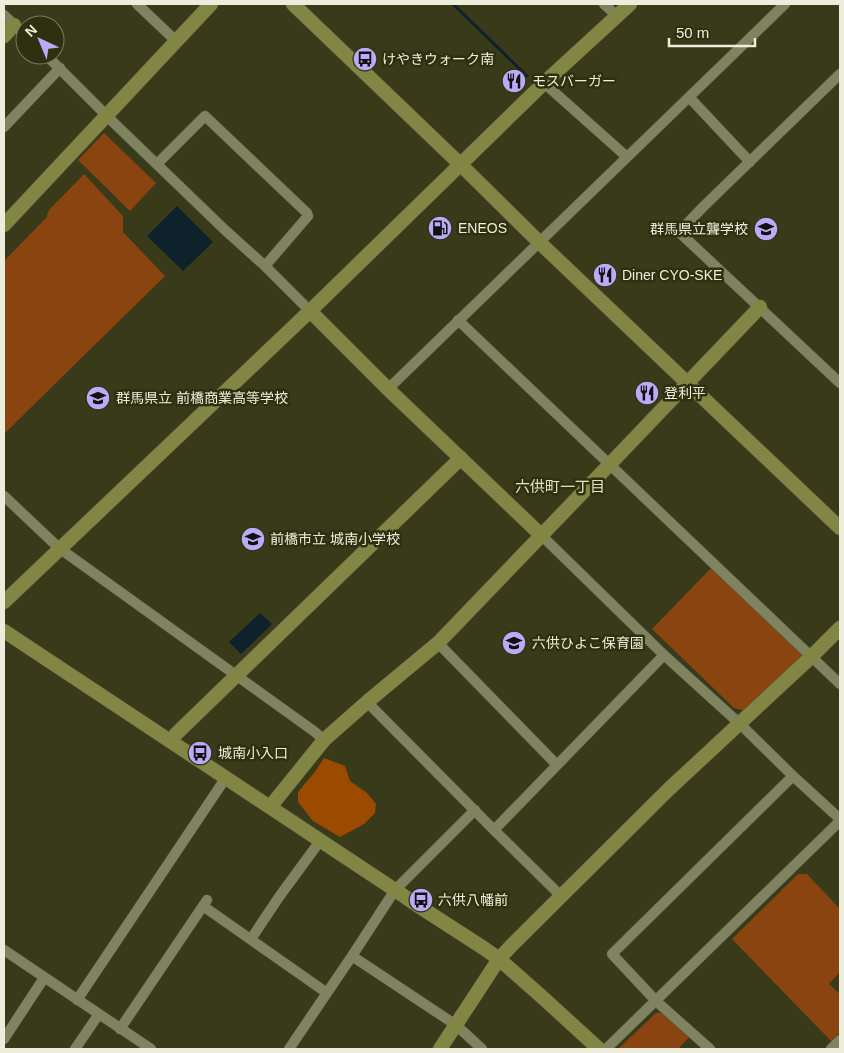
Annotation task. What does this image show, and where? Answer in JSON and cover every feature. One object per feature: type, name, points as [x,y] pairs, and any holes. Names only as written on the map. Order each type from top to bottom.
[{"type":"street","points":[[137,4],[176,41]]},
{"type":"street","points":[[4,225],[211,4]]},
{"type":"street","points":[[293,4],[539,242],[840,528]]},
{"type":"street","points":[[604,4],[617,16]]},
{"type":"street","points":[[4,602],[310,311],[544,83],[630,4]]},
{"type":"street","points":[[388,389],[785,4]]},
{"type":"street","points":[[4,15],[14,25],[4,36]]},
{"type":"street","points":[[57,65],[156,164],[265,266],[388,389],[664,655],[740,724],[840,820],[606,1049]]},
{"type":"street","points":[[4,128],[60,68]]},
{"type":"street","points":[[840,74],[679,232],[840,383]]},
{"type":"street","points":[[544,83],[627,157]]},
{"type":"street","points":[[689,97],[750,162]]},
{"type":"street","points":[[156,164],[205,116],[308,213],[308,216],[265,266]]},
{"type":"street","points":[[270,807],[324,740],[438,643],[760,307]]},
{"type":"street","points":[[458,320],[840,684]]},
{"type":"street","points":[[171,742],[176,734],[461,458]]},
{"type":"street","points":[[4,496],[59,548],[237,675],[324,740]]},
{"type":"street","points":[[440,1049],[499,959],[669,789],[840,628]]},
{"type":"street","points":[[4,631],[417,906],[486,948],[599,1049]]},
{"type":"street","points":[[438,643],[558,765]]},
{"type":"street","points":[[494,830],[664,655]]},
{"type":"street","points":[[367,702],[561,896]]},
{"type":"street","points":[[710,1049],[656,1001],[612,954],[793,776]]},
{"type":"street","points":[[77,1000],[225,779]]},
{"type":"street","points":[[289,1049],[395,890],[475,810]]},
{"type":"street","points":[[251,939],[320,841]]},
{"type":"street","points":[[120,1029],[205,903],[251,939],[327,993]]},
{"type":"street","points":[[4,950],[151,1049]]},
{"type":"street","points":[[352,956],[456,1025],[482,1049]]},
{"type":"street","points":[[4,1039],[44,978]]},
{"type":"street","points":[[75,1049],[99,1014]]},
{"type":"street","points":[[831,1049],[840,1040]]},
{"type":"shaded area","points":[[104,133],[156,183],[130,211],[78,160]]},
{"type":"shaded area","points":[[84,174],[123,216],[123,232],[165,276],[4,434],[4,261],[46,218],[49,210]]},
{"type":"shaded area","points":[[712,567],[801,650],[801,657],[746,711],[734,708],[652,629]]},
{"type":"shaded area","points":[[324,758],[345,766],[350,781],[367,793],[376,804],[375,813],[364,824],[340,837],[313,821],[298,802],[298,792]]},
{"type":"shaded area","points":[[798,874],[807,874],[840,909],[840,972],[829,984],[840,994],[840,1032],[831,1041],[732,939]]},
{"type":"shaded area","points":[[656,1013],[663,1013],[690,1036],[678,1049],[618,1049]]},
{"type":"water","points":[[177,206],[213,242],[183,271],[147,236]]},
{"type":"water","points":[[260,613],[272,624],[241,654],[229,642]]},
{"type":"waterway","points":[[453,4],[527,76]]},
{"type":"place","name":"けやきウォーク南","points":[[365,59]]},
{"type":"place","name":"モスバーガー","points":[[514,81]]},
{"type":"place","name":"ENEOS","points":[[440,228]]},
{"type":"place","name":"群馬県立聾学校","points":[[766,229]]},
{"type":"place","name":"Diner CYO-SKE","points":[[605,275]]},
{"type":"place","name":"登利平","points":[[647,393]]},
{"type":"place","name":"群馬県立 前橋商業高等学校","points":[[98,398]]},
{"type":"place","name":"前橋市立 城南小学校","points":[[253,539]]},
{"type":"place","name":"六供ひよこ保育園","points":[[514,643]]},
{"type":"place","name":"城南小入口","points":[[200,753]]},
{"type":"place","name":"六供八幡前","points":[[421,900]]},
{"type":"district","name":"六供町一丁目","points":[[560,486]]}]
